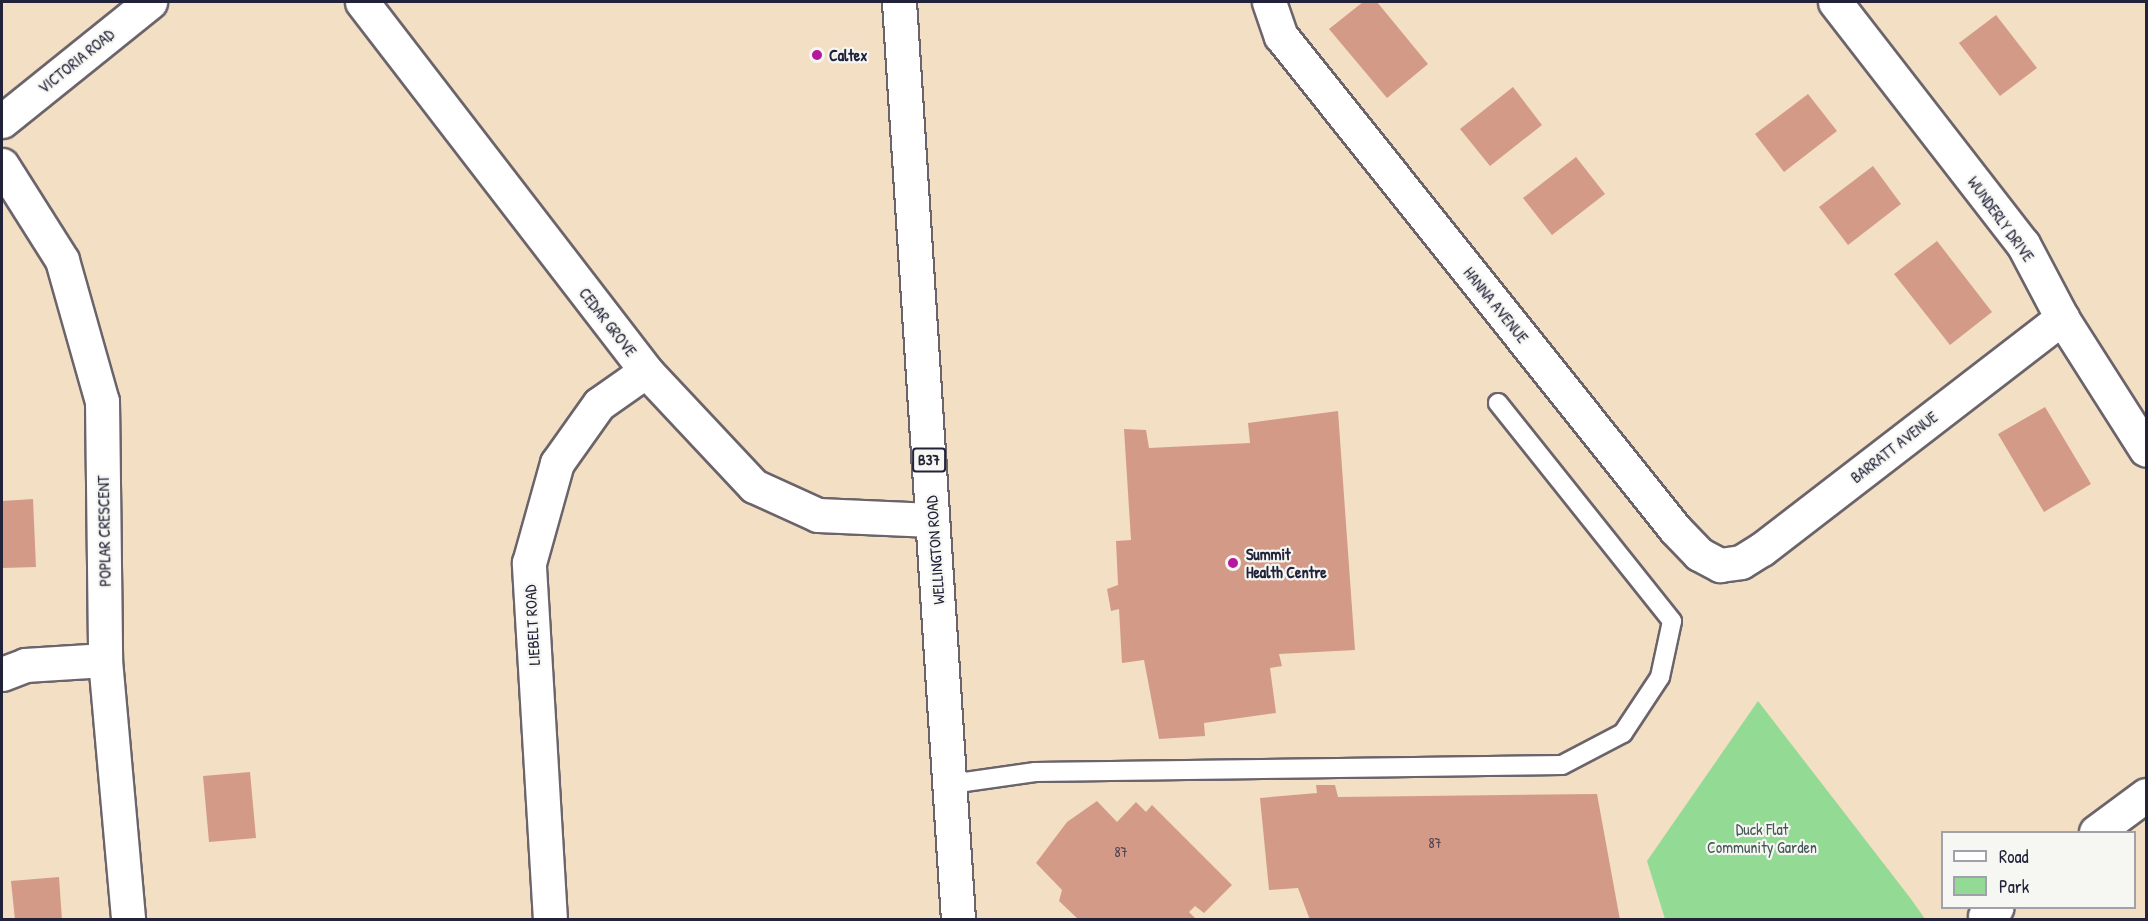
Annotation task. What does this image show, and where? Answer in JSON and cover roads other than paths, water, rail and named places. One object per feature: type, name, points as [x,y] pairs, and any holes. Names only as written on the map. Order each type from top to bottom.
[{"type":"street","name":"VICTORIA ROAD","points":[[2,121],[150,2]]},
{"type":"street","name":"CEDAR GROVE","points":[[362,2],[646,371],[754,486],[818,515],[933,520]]},
{"type":"street","name":"WELLINGTON ROAD","points":[[899,2],[958,920]]},
{"type":"street","name":"HANNA AVENUE","points":[[1269,2],[1281,36],[1675,529],[1699,554],[1720,565]]},
{"type":"street","name":"WUNDERLY DRIVE","points":[[1835,2],[2023,244],[2062,318],[2146,450]]},
{"type":"street","name":"POPLAR CRESCENT","points":[[2,165],[62,260],[102,401],[105,660],[128,920]]},
{"type":"street","name":"BARRATT AVENUE","points":[[1720,565],[1741,562],[1762,549],[2062,318]]},
{"type":"street","name":"LIEBELT ROAD","points":[[550,920],[529,563],[557,463],[599,404],[646,371]]},
{"type":"street","points":[[2,674],[25,665],[105,660]]},
{"type":"street","points":[[2097,831],[2146,795]]},
{"type":"lane","points":[[951,784],[1035,772],[1562,765],[1623,733],[1660,677],[1672,621],[1498,403]]},
{"type":"place","name":"Caltex","points":[[817,55]]},
{"type":"place","name":"Summit Health Centre","points":[[1233,563]]},
{"type":"park label","name":"Duck Flat Community Garden","points":[[1762,838]]}]
